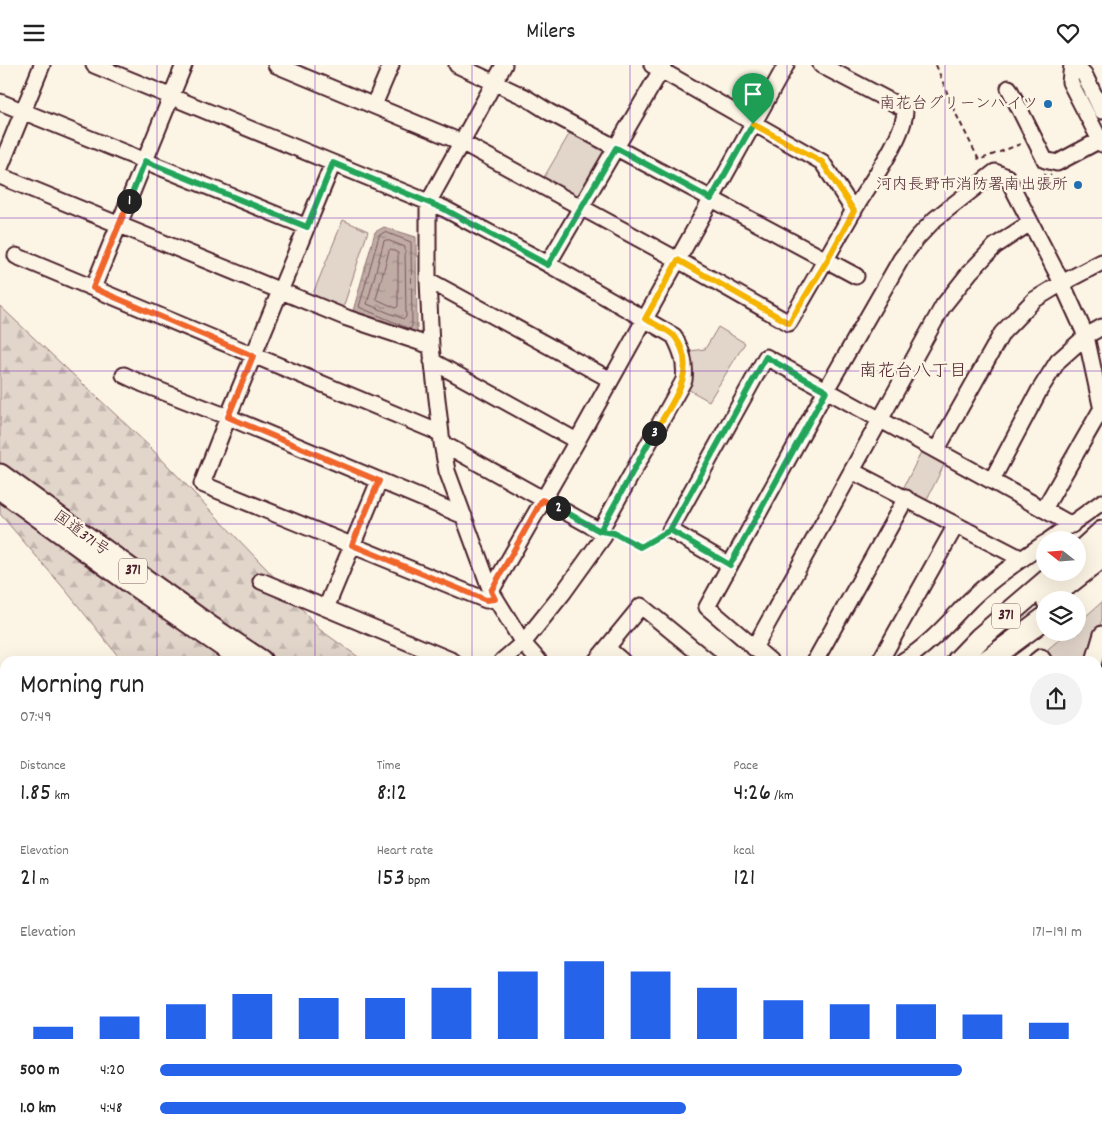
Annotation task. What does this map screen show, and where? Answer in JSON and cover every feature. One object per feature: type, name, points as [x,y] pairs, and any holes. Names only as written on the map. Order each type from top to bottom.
[{"type":"highway","name":"国道371号","points":[[2,482],[254,656]]},
{"type":"highway","points":[[1086,546],[1102,532]]},
{"type":"highway","name":"371","points":[[1059,591],[1102,557]]},
{"type":"highway","points":[[1081,591],[1102,575]]},
{"type":"highway","name":"371","points":[[963,656],[980,638],[1047,581]]},
{"type":"highway","name":"371","points":[[974,656],[1036,609]]},
{"type":"highway","name":"371","points":[[994,656],[1036,625]]},
{"type":"street","points":[[0,168],[42,65]]},
{"type":"street","points":[[94,65],[444,209],[674,335],[681,348],[685,367],[684,380],[600,531]]},
{"type":"street","points":[[93,288],[184,65]]},
{"type":"street","points":[[276,65],[461,142],[582,207],[789,323],[894,144],[905,118],[904,109],[846,71],[821,65]]},
{"type":"street","points":[[374,105],[391,65]]},
{"type":"street","points":[[457,65],[495,82],[711,199],[828,259],[856,276]]},
{"type":"street","points":[[504,65],[428,203],[428,280],[431,353],[441,438],[447,471],[493,595],[522,643],[534,656]]},
{"type":"street","points":[[333,163],[202,484],[486,600],[493,595],[542,500],[577,441],[786,65]]},
{"type":"street","points":[[1009,88],[1045,160],[1057,163],[1101,142],[1070,82],[1072,65]]},
{"type":"street","points":[[1076,65],[1084,74],[1102,111]]},
{"type":"street","points":[[548,265],[616,148],[659,67],[753,124],[822,162],[854,211]]},
{"type":"street","points":[[0,102],[307,227]]},
{"type":"street","points":[[764,656],[707,607],[826,391],[878,287],[917,238],[935,219],[995,172],[1007,177],[1062,283],[1086,336],[1102,409],[1044,509]]},
{"type":"street","points":[[0,175],[431,353],[577,441]]},
{"type":"street","points":[[754,648],[943,306],[970,272],[995,246],[1030,223]]},
{"type":"street","points":[[16,256],[441,438],[542,500],[600,531],[604,536],[563,593],[522,643],[508,656]]},
{"type":"street","points":[[937,449],[1002,333],[1034,300],[1102,261]]},
{"type":"street","points":[[428,280],[611,379]]},
{"type":"street","points":[[992,480],[1039,391],[1058,361],[1086,336],[1102,327]]},
{"type":"street","points":[[730,565],[670,530],[766,357],[826,391],[937,449],[1072,525]]},
{"type":"street","points":[[124,375],[464,517]]},
{"type":"street","points":[[852,471],[1022,559]]},
{"type":"street","points":[[326,608],[379,481]]},
{"type":"street","points":[[2,482],[136,590],[233,656]]},
{"type":"street","points":[[818,656],[906,498]]},
{"type":"street","points":[[1063,531],[1102,502]]},
{"type":"street","points":[[883,656],[956,525]]},
{"type":"street","points":[[909,656],[945,626],[972,598],[1036,549]]},
{"type":"street","points":[[261,581],[441,656]]},
{"type":"street","points":[[600,656],[641,606],[702,656]]},
{"type":"street","points":[[1095,656],[1102,634]]},
{"type":"street","points":[[607,648],[616,656]]},
{"type":"path","points":[[936,65],[954,110],[979,160],[1026,141]]},
{"type":"path","points":[[1042,171],[1046,178],[1054,174]]},
{"type":"path","points":[[600,531],[614,533],[640,547],[670,530]]},
{"type":"green space","points":[[571,131],[606,152],[579,199],[543,179]]},
{"type":"green space","points":[[343,220],[368,231],[341,314],[310,301]]},
{"type":"green space","points":[[0,306],[148,445],[280,583],[319,629],[357,656],[118,656],[67,592],[0,514]]},
{"type":"green space","points":[[718,327],[745,343],[709,401],[684,387],[683,352],[705,349]]},
{"type":"green space","points":[[923,448],[946,461],[925,503],[902,491]]},
{"type":"green space","points":[[1102,602],[1102,619],[1091,656],[1044,656],[1042,654],[1057,641],[1086,641],[1086,616]]},
{"type":"water","points":[[384,227],[416,237],[417,333],[410,335],[353,311],[375,232]]},
{"type":"place","name":"南花台グリーンハイツ","points":[[1048,104]]},
{"type":"place","name":"河内長野市消防署南出張所","points":[[1078,185]]},
{"type":"district","name":"南花台八丁目","points":[[913,372]]},
{"type":"route","points":[[753,124],[711,199],[616,148],[548,265],[444,209],[333,163],[307,227],[145,161],[93,288],[253,356],[228,417],[379,481],[352,545],[486,600],[495,599],[491,591],[542,500],[600,531],[614,533],[640,547],[670,530],[766,357],[826,391],[730,565],[670,530],[640,547],[614,533],[600,531],[684,380],[685,367],[681,348],[674,335],[645,319],[678,260],[789,323],[828,259],[854,211],[822,162],[753,124]]}]
